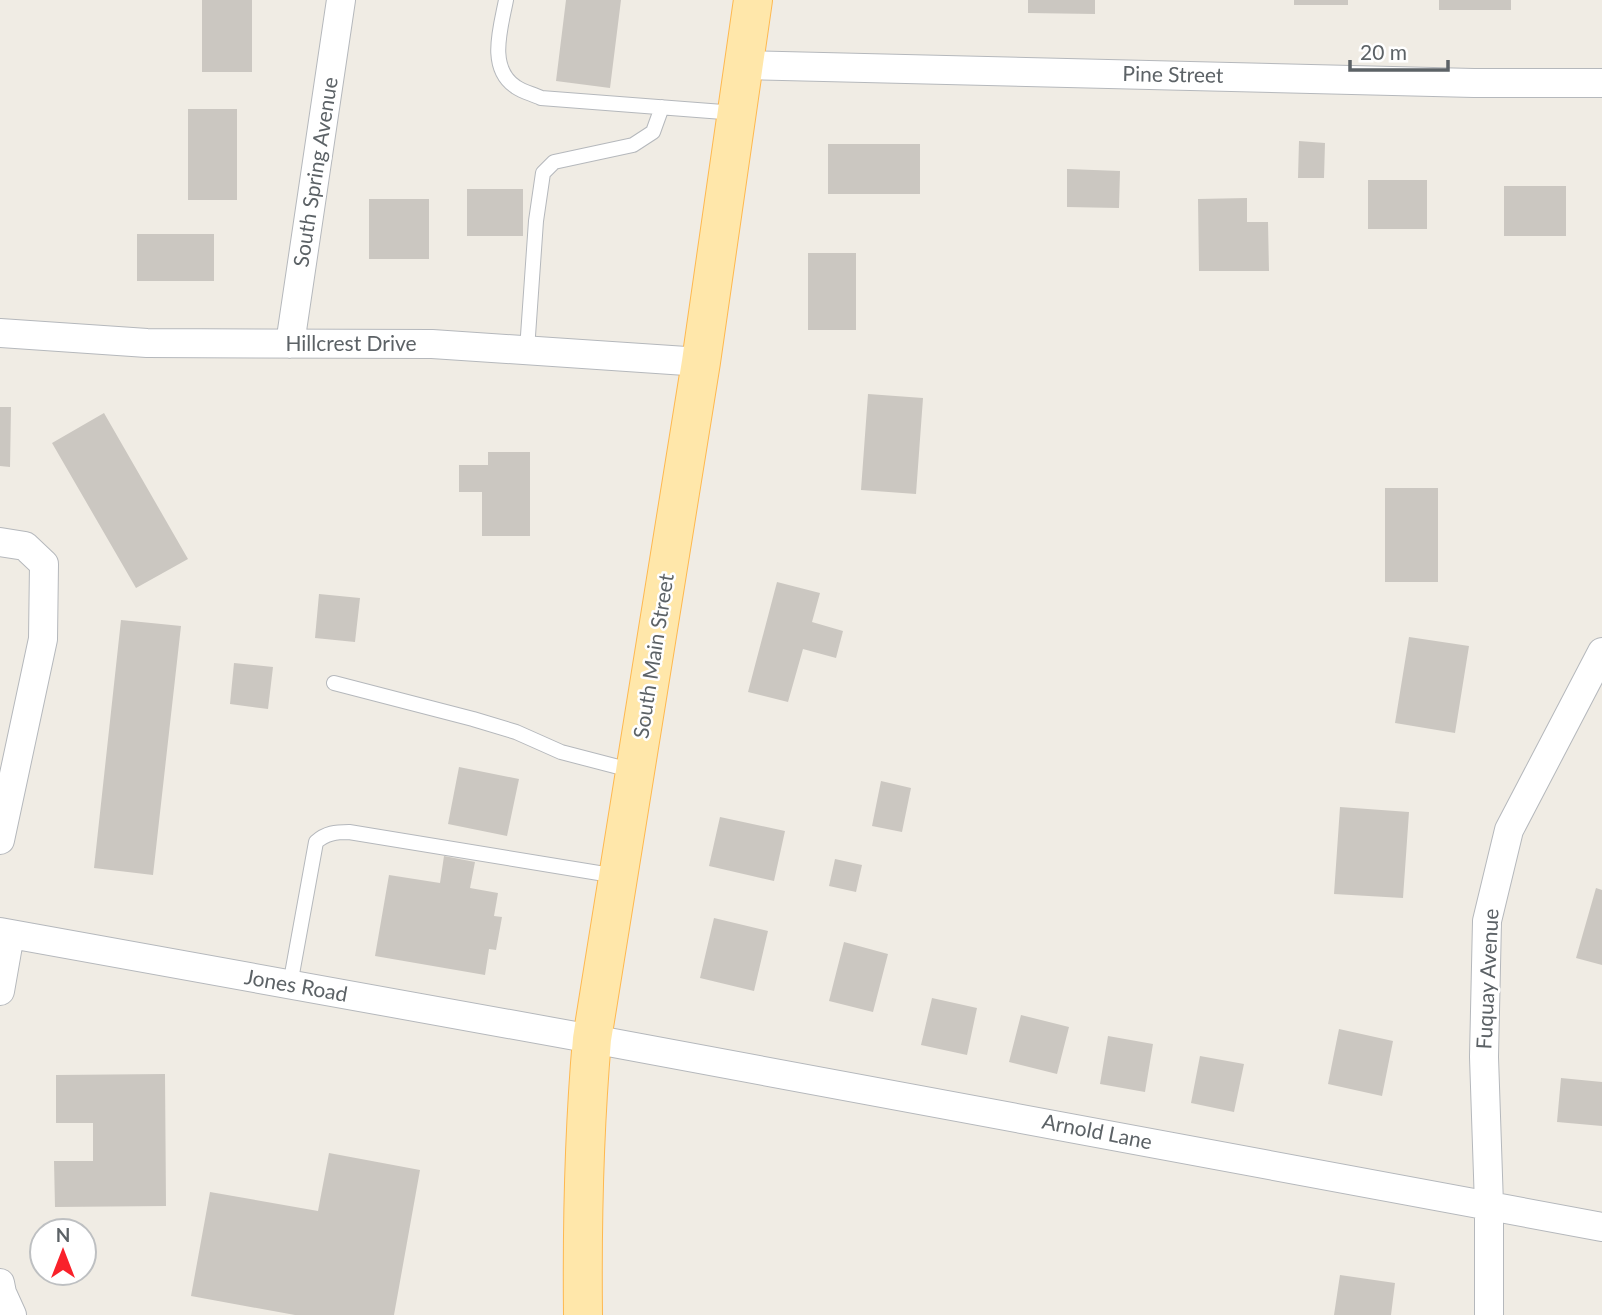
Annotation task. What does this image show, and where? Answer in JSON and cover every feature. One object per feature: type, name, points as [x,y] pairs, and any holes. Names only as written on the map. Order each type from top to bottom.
[{"type":"main road","name":"South Main Street","points":[[583,1315],[585,1125],[592,1039],[701,362],[753,0]]},
{"type":"street","name":"South Spring Avenue","points":[[290,344],[341,0]]},
{"type":"street","name":"Pine Street","points":[[745,65],[1474,83],[1602,83]]},
{"type":"street","name":"Hillcrest Drive","points":[[0,333],[147,343],[432,344],[701,362]]},
{"type":"street","points":[[0,542],[25,546],[44,564],[43,639],[0,840]]},
{"type":"street","name":"Fuquay Avenue","points":[[1489,1315],[1489,1205],[1484,1057],[1487,921],[1509,830],[1602,652]]},
{"type":"street","points":[[0,991],[5,933]]},
{"type":"street","name":"Jones Road","points":[[5,933],[592,1039]]},
{"type":"street","name":"Arnold Lane","points":[[592,1039],[1602,1227]]},
{"type":"street","points":[[0,1283],[12,1315]]},
{"type":"lane","points":[[506,0],[497,45],[502,72],[515,87],[541,98],[738,114]]},
{"type":"lane","points":[[527,350],[536,221],[543,173],[554,162],[633,145],[653,132],[662,107]]},
{"type":"lane","points":[[334,683],[473,719],[516,732],[561,752],[635,771]]},
{"type":"lane","points":[[290,985],[316,842],[323,836],[349,832],[618,876]]},
{"type":"building","points":[[202,0],[252,0],[252,72],[202,72]]},
{"type":"building","points":[[566,0],[621,0],[610,88],[556,81]]},
{"type":"building","points":[[1028,0],[1095,0],[1095,14],[1028,13]]},
{"type":"building","points":[[1294,0],[1348,0],[1348,5],[1294,5]]},
{"type":"building","points":[[1439,0],[1511,0],[1511,10],[1439,10]]},
{"type":"building","points":[[188,109],[237,109],[237,200],[188,200]]},
{"type":"building","points":[[1299,141],[1325,143],[1324,178],[1298,178]]},
{"type":"building","points":[[828,144],[920,144],[920,194],[828,194]]},
{"type":"building","points":[[1067,169],[1120,171],[1119,208],[1067,207]]},
{"type":"building","points":[[1368,180],[1427,180],[1427,229],[1368,229]]},
{"type":"building","points":[[1504,186],[1566,186],[1566,236],[1504,236]]},
{"type":"building","points":[[467,189],[523,189],[523,236],[467,236]]},
{"type":"building","points":[[1247,198],[1247,222],[1268,222],[1269,271],[1199,271],[1198,199]]},
{"type":"building","points":[[369,199],[429,199],[429,259],[369,259]]},
{"type":"building","points":[[137,234],[214,234],[214,281],[137,281]]},
{"type":"building","points":[[808,253],[856,253],[856,330],[808,330]]},
{"type":"building","points":[[868,394],[923,398],[916,494],[861,490]]},
{"type":"building","points":[[0,407],[11,407],[10,467],[0,466]]},
{"type":"building","points":[[104,413],[188,559],[136,588],[52,443]]},
{"type":"building","points":[[488,452],[530,452],[530,536],[482,536],[482,492],[459,492],[459,465],[488,465]]},
{"type":"building","points":[[1385,488],[1438,488],[1438,582],[1385,582]]},
{"type":"building","points":[[777,582],[820,593],[812,622],[843,631],[836,658],[803,649],[788,702],[748,692]]},
{"type":"building","points":[[319,594],[360,598],[355,642],[315,638]]},
{"type":"building","points":[[121,620],[181,626],[153,875],[94,868]]},
{"type":"building","points":[[1409,637],[1469,646],[1455,733],[1395,723]]},
{"type":"building","points":[[234,663],[273,667],[268,709],[230,704]]},
{"type":"building","points":[[459,767],[519,779],[507,836],[448,824]]},
{"type":"building","points":[[881,781],[911,788],[902,832],[872,826]]},
{"type":"building","points":[[1340,807],[1409,812],[1403,898],[1334,894]]},
{"type":"building","points":[[720,817],[785,831],[774,881],[709,866]]},
{"type":"building","points":[[444,856],[475,862],[470,888],[498,893],[494,916],[502,917],[496,950],[489,949],[485,975],[375,956],[389,875],[440,883]]},
{"type":"building","points":[[835,859],[862,865],[856,892],[829,886]]},
{"type":"building","points":[[1596,888],[1602,890],[1602,965],[1576,958]]},
{"type":"building","points":[[714,918],[768,931],[754,991],[700,978]]},
{"type":"building","points":[[844,942],[888,954],[873,1012],[829,1001]]},
{"type":"building","points":[[932,998],[977,1008],[967,1055],[921,1045]]},
{"type":"building","points":[[1021,1015],[1069,1027],[1057,1074],[1009,1062]]},
{"type":"building","points":[[1339,1029],[1393,1041],[1382,1096],[1328,1084]]},
{"type":"building","points":[[1108,1036],[1153,1044],[1145,1092],[1100,1084]]},
{"type":"building","points":[[1200,1056],[1244,1064],[1234,1112],[1191,1103]]},
{"type":"building","points":[[165,1074],[166,1206],[55,1207],[54,1161],[93,1161],[93,1123],[56,1123],[56,1075]]},
{"type":"building","points":[[1561,1078],[1602,1082],[1602,1126],[1557,1122]]},
{"type":"building","points":[[329,1153],[420,1170],[394,1315],[295,1315],[191,1296],[210,1192],[318,1211]]},
{"type":"building","points":[[1340,1275],[1395,1283],[1391,1315],[1334,1315]]}]
